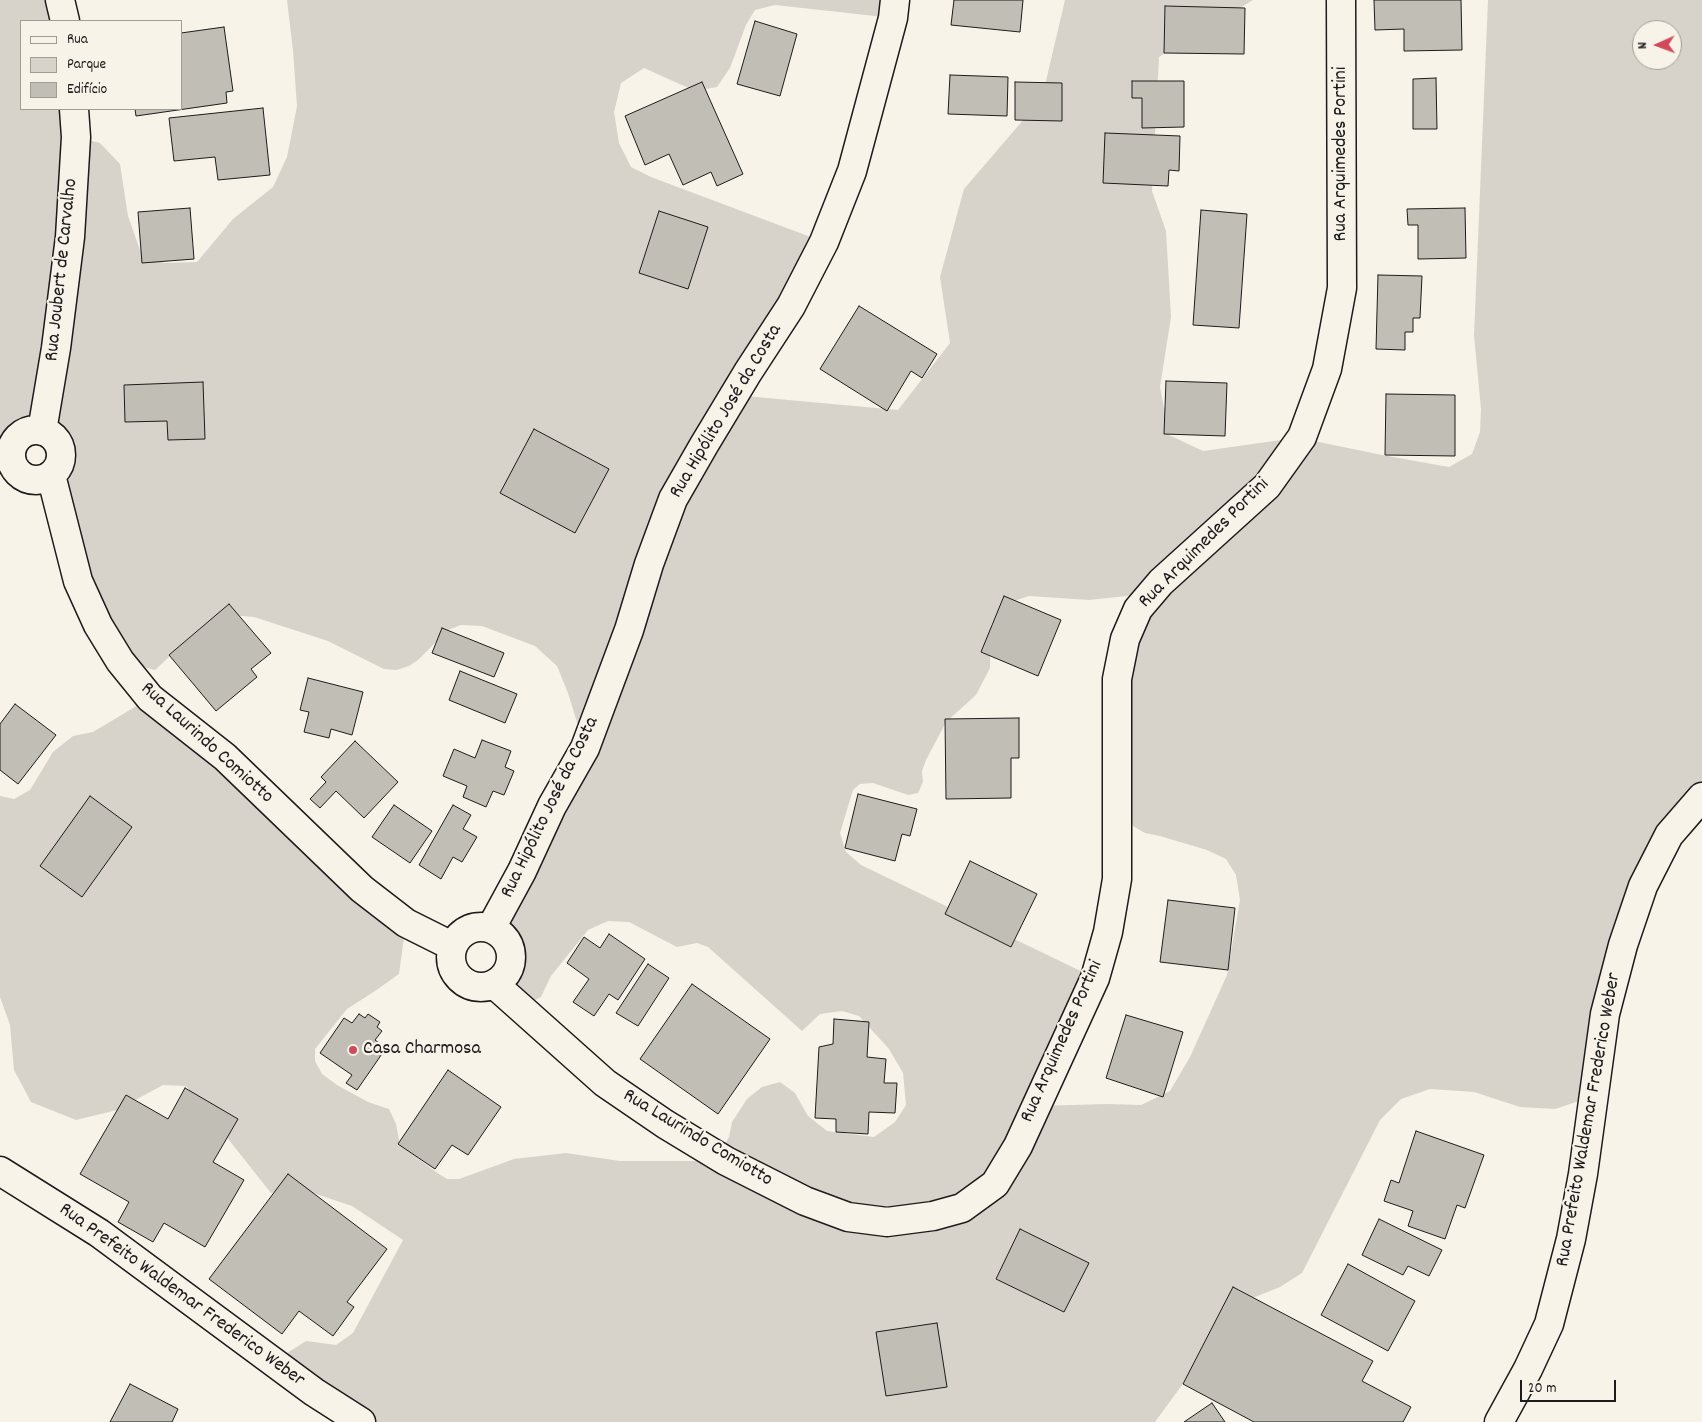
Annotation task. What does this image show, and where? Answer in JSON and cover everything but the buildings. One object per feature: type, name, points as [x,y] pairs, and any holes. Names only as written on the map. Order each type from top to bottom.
[{"type":"street","points":[[60,0],[65,20]]},
{"type":"street","name":"Rua Hipólito José da Costa","points":[[491,928],[522,870],[552,806],[585,748],[629,630],[649,564],[673,499],[748,372],[791,306],[824,242],[852,171],[894,18],[895,0]]},
{"type":"street","name":"Rua Arquimedes Portini","points":[[933,1216],[962,1208],[995,1184],[1018,1146],[1095,978],[1108,932],[1117,879],[1117,678],[1124,638],[1138,609],[1161,582],[1267,486],[1302,437],[1327,368],[1342,288],[1341,0]]},
{"type":"street","name":"Rua Joubert de Carvalho","points":[[42,431],[56,348],[70,238],[76,137],[74,110]]},
{"type":"street","points":[[30,431],[42,431],[52,436],[58,445],[61,455],[58,466],[51,475],[41,480],[30,479],[16,470],[5,453],[20,435],[30,431]]},
{"type":"street","name":"Rua Laurindo Comiotto","points":[[51,475],[78,582],[98,625],[120,661],[150,698],[224,757],[362,889],[406,923],[452,946]]},
{"type":"street","name":"Rua Prefeito Waldemar Frederico Weber","points":[[1499,1422],[1528,1369],[1549,1324],[1571,1239],[1583,1174],[1605,1014],[1623,945],[1643,886],[1669,835],[1702,797]]},
{"type":"street","points":[[479,926],[491,928],[502,934],[509,944],[512,955],[510,967],[504,977],[494,984],[482,988],[471,986],[460,979],[454,970],[450,958],[452,946],[458,936],[468,929],[479,926]]},
{"type":"street","name":"Rua Laurindo Comiotto","points":[[494,984],[605,1083],[665,1124],[726,1161],[805,1201],[848,1218],[888,1222],[933,1216]]},
{"type":"street","name":"Rua Prefeito Waldemar Frederico Weber","points":[[0,1171],[99,1233],[314,1392],[361,1422]]},
{"type":"green space","points":[[0,0],[60,0],[65,20],[20,20],[20,110],[74,110],[76,137],[100,143],[120,164],[128,216],[140,250],[151,260],[165,263],[197,262],[233,219],[273,187],[287,157],[297,106],[287,0],[895,0],[893,18],[775,5],[755,10],[746,25],[730,68],[717,87],[695,91],[644,68],[621,83],[614,112],[619,143],[631,167],[651,177],[824,242],[734,395],[898,410],[950,343],[940,277],[964,189],[1042,98],[1065,0],[1253,0],[1159,57],[1152,191],[1166,231],[1171,317],[1160,387],[1169,435],[1203,451],[1302,437],[1382,455],[1449,467],[1472,454],[1480,432],[1481,409],[1474,335],[1488,0],[1702,0],[1702,797],[1643,886],[1594,1096],[1555,1109],[1520,1107],[1474,1092],[1430,1089],[1401,1099],[1380,1120],[1302,1273],[1280,1287],[1250,1299],[1228,1322],[1155,1422],[361,1422],[273,1362],[306,1341],[336,1345],[353,1333],[403,1240],[352,1206],[310,1192],[288,1189],[271,1193],[186,1086],[163,1085],[117,1110],[76,1120],[31,1102],[14,1070],[10,1025],[0,997],[0,796],[14,799],[30,790],[53,752],[73,736],[93,732],[150,698],[406,923],[399,974],[347,1009],[315,1049],[315,1061],[322,1074],[337,1085],[368,1102],[389,1109],[396,1124],[400,1144],[447,1179],[459,1179],[514,1159],[566,1153],[620,1161],[725,1161],[723,1148],[729,1137],[732,1122],[747,1099],[762,1087],[780,1082],[795,1093],[808,1116],[827,1131],[874,1137],[895,1122],[906,1105],[903,1073],[889,1049],[859,1016],[842,1011],[820,1014],[802,1031],[708,947],[697,943],[677,947],[629,922],[608,921],[588,930],[551,976],[541,997],[529,1003],[504,977],[510,967],[512,955],[509,943],[501,934],[585,748],[568,693],[557,666],[535,646],[482,626],[461,625],[448,630],[418,660],[409,666],[397,670],[384,669],[328,641],[254,617],[230,615],[184,643],[155,670],[120,661],[98,625],[58,466],[61,455],[58,445],[51,435],[30,431],[20,435],[13,444],[10,455],[0,466]],"holes":[[[1160,583],[1117,679],[1118,791],[1133,826],[1145,833],[1207,850],[1226,859],[1236,875],[1240,900],[1227,975],[1190,1057],[1170,1091],[1141,1105],[1036,1106],[1095,978],[861,865],[846,852],[840,833],[853,790],[860,784],[873,783],[908,795],[918,793],[923,782],[922,771],[926,760],[946,722],[976,695],[990,668],[991,625],[1005,604],[1029,596],[1089,600],[1127,596]]]},
{"type":"place","name":"Casa Charmosa","points":[[353,1050]]}]
